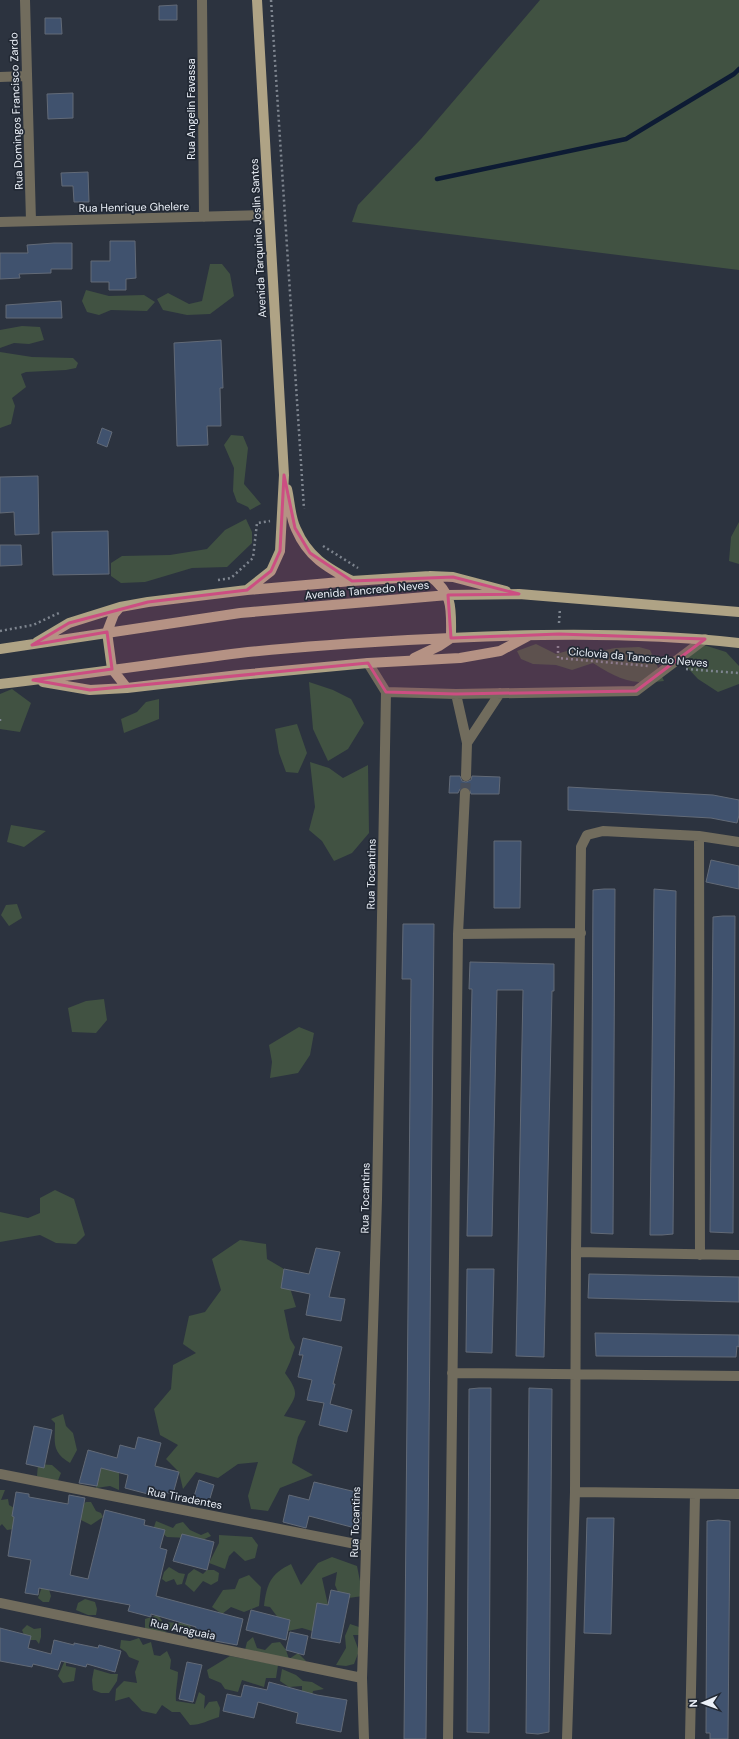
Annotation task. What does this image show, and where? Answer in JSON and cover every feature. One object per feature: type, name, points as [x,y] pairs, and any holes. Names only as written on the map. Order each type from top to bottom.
[{"type":"main road","name":"Avenida Tarquinio Joslin Santos","points":[[247,590],[270,571],[280,551],[284,475],[268,215],[257,0]]},
{"type":"main road","name":"Avenida Tarquinio Joslin Santos","points":[[284,475],[295,528],[310,553],[328,567],[352,581]]},
{"type":"main road","points":[[430,576],[442,586],[448,595],[451,613],[451,638]]},
{"type":"main road","points":[[32,645],[69,623],[120,607],[148,602],[247,590],[430,576],[453,577],[519,594]]},
{"type":"main road","name":"Avenida Tancredo Neves","points":[[0,649],[107,632],[240,614],[448,595],[519,594],[739,612]]},
{"type":"main road","points":[[120,607],[114,614],[107,632],[112,669],[127,688]]},
{"type":"main road","points":[[33,680],[90,690],[127,688],[239,674],[368,662],[460,658],[500,651],[532,634]]},
{"type":"main road","points":[[0,684],[243,653],[367,642],[559,634],[705,639],[739,643]]},
{"type":"main road","points":[[407,660],[425,654],[451,638]]},
{"type":"street","name":"Rua Domingos Francisco Zardo","points":[[25,0],[31,221]]},
{"type":"street","name":"Rua Angelin Favassa","points":[[202,0],[204,217]]},
{"type":"street","points":[[0,77],[27,76]]},
{"type":"street","name":"Rua Henrique Ghelere","points":[[0,222],[268,215]]},
{"type":"street","points":[[368,662],[386,692],[456,694],[636,691],[705,639]]},
{"type":"street","name":"Rua Tocantins","points":[[364,1739],[362,1678],[377,1199],[386,692]]},
{"type":"street","points":[[467,743],[500,693]]},
{"type":"street","points":[[456,694],[467,743],[466,776]]},
{"type":"street","points":[[450,1739],[452,1373],[458,934],[465,793]]},
{"type":"street","points":[[567,1739],[575,1492],[576,1252],[581,847],[587,835],[603,831],[699,836],[739,842]]},
{"type":"street","points":[[699,836],[700,1255]]},
{"type":"street","points":[[458,934],[581,933]]},
{"type":"street","points":[[576,1252],[739,1255]]},
{"type":"street","points":[[452,1373],[739,1376]]},
{"type":"street","name":"Rua Tiradentes","points":[[0,1474],[366,1546]]},
{"type":"street","points":[[575,1492],[739,1494]]},
{"type":"street","points":[[690,1739],[695,1494]]},
{"type":"street","name":"Rua Araguaia","points":[[0,1603],[362,1678]]},
{"type":"path","points":[[271,0],[305,518],[293,519]]},
{"type":"path","points":[[216,580],[231,578],[253,558],[257,523],[282,520]]},
{"type":"path","points":[[320,544],[357,568],[364,568]]},
{"type":"path","name":"Ciclovia da Tancredo Neves","points":[[560,598],[558,658],[739,673]]},
{"type":"path","points":[[0,631],[33,625],[50,616],[64,611]]},
{"type":"highlighted area","points":[[284,475],[295,528],[310,553],[352,581],[453,577],[519,594],[448,595],[451,638],[559,634],[705,639],[636,691],[456,694],[386,692],[368,663],[90,690],[33,680],[112,669],[107,632],[32,645],[69,623],[148,602],[247,590],[271,571],[280,551]]},
{"type":"green space","points":[[540,0],[739,0],[739,270],[352,222],[358,205],[421,139]]},
{"type":"green space","points":[[210,264],[222,264],[230,274],[234,296],[210,314],[187,315],[163,310],[157,299],[168,293],[189,304],[202,301]]},
{"type":"green space","points":[[86,290],[109,296],[144,295],[155,302],[147,311],[111,310],[99,315],[87,312],[82,301]]},
{"type":"green space","points":[[22,326],[40,327],[44,340],[29,344],[14,343],[0,348],[0,330]]},
{"type":"green space","points":[[0,352],[32,357],[73,358],[78,363],[76,368],[66,370],[26,372],[21,374],[26,387],[12,398],[15,406],[11,424],[0,428]]},
{"type":"green space","points":[[231,435],[243,436],[248,448],[244,484],[261,504],[250,510],[248,507],[237,502],[233,491],[234,468],[224,445]]},
{"type":"green space","points":[[246,519],[252,532],[252,543],[227,567],[192,568],[145,582],[121,583],[111,576],[111,563],[122,556],[170,555],[207,549],[225,530]]},
{"type":"green space","points":[[739,522],[739,564],[729,561],[731,537]]},
{"type":"green space","points":[[536,644],[556,654],[578,648],[591,653],[615,648],[639,647],[650,650],[664,681],[635,682],[627,680],[611,674],[593,663],[572,670],[556,665],[533,664],[521,659],[517,651]]},
{"type":"green space","points":[[704,645],[726,652],[739,666],[739,684],[718,692],[698,679],[682,662]]},
{"type":"green space","points":[[309,682],[333,690],[351,699],[364,723],[348,749],[328,761],[313,729]]},
{"type":"green space","points":[[12,689],[31,703],[20,732],[0,729],[0,694]]},
{"type":"green space","points":[[159,699],[159,719],[124,733],[121,719],[137,712],[146,702]]},
{"type":"green space","points":[[297,724],[307,753],[298,773],[286,772],[279,753],[275,729]]},
{"type":"green space","points":[[310,762],[329,768],[343,778],[368,765],[369,833],[352,853],[334,861],[322,841],[309,830],[315,807]]},
{"type":"green space","points":[[11,825],[46,831],[24,847],[7,842]]},
{"type":"green space","points":[[17,904],[22,918],[9,926],[1,915],[6,905]]},
{"type":"green space","points":[[104,999],[107,1020],[96,1033],[72,1032],[68,1008],[86,1001]]},
{"type":"green space","points":[[299,1027],[314,1033],[310,1055],[298,1073],[270,1078],[272,1062],[269,1045]]},
{"type":"green space","points":[[55,1190],[74,1199],[85,1235],[76,1244],[56,1243],[40,1235],[0,1242],[0,1212],[28,1218],[40,1213],[40,1198]]},
{"type":"green space","points":[[240,1240],[266,1244],[267,1259],[284,1269],[296,1307],[284,1310],[290,1339],[295,1347],[285,1373],[295,1390],[295,1394],[292,1403],[284,1416],[306,1421],[298,1437],[292,1463],[313,1475],[280,1488],[268,1511],[251,1509],[248,1496],[258,1462],[238,1464],[218,1478],[196,1472],[183,1489],[179,1472],[166,1459],[178,1445],[160,1435],[154,1409],[171,1389],[173,1365],[196,1353],[183,1344],[189,1316],[205,1312],[221,1290],[212,1259]]},
{"type":"green space","points":[[63,1414],[66,1426],[73,1433],[77,1450],[70,1463],[57,1451],[55,1446],[55,1423],[51,1419]]},
{"type":"green space","points":[[38,1464],[52,1465],[61,1473],[57,1483],[37,1476]]},
{"type":"green space","points":[[112,1464],[119,1467],[119,1490],[110,1486],[96,1488],[101,1468]]},
{"type":"green space","points":[[0,1490],[5,1490],[1,1500],[8,1499],[9,1505],[16,1509],[14,1529],[7,1530],[2,1524],[0,1526]]},
{"type":"green space","points":[[86,1502],[91,1502],[96,1511],[101,1513],[103,1517],[91,1525],[81,1520],[82,1505]]},
{"type":"green space","points":[[156,1521],[173,1528],[176,1524],[183,1522],[190,1530],[201,1535],[208,1532],[211,1536],[200,1541],[189,1538],[167,1537],[154,1527]]},
{"type":"green space","points":[[219,1535],[252,1537],[258,1545],[255,1558],[245,1561],[234,1551],[229,1556],[225,1569],[209,1563],[219,1543]]},
{"type":"green space","points":[[332,1557],[357,1566],[363,1596],[341,1599],[335,1585],[337,1572],[322,1578],[328,1605],[321,1626],[312,1631],[302,1628],[288,1631],[270,1607],[264,1606],[268,1586],[271,1580],[278,1572],[291,1564],[301,1585],[318,1563]]},
{"type":"green space","points":[[169,1567],[179,1573],[185,1574],[182,1584],[177,1585],[174,1579],[166,1582],[162,1579],[164,1572]]},
{"type":"green space","points":[[194,1569],[203,1574],[207,1570],[214,1570],[219,1573],[218,1581],[211,1585],[203,1581],[194,1592],[185,1584],[188,1574]]},
{"type":"green space","points":[[249,1575],[261,1587],[259,1606],[244,1612],[231,1607],[222,1614],[212,1607],[223,1590],[235,1589],[239,1579]]},
{"type":"green space","points":[[47,1583],[51,1596],[49,1602],[43,1602],[38,1598],[43,1584]]},
{"type":"green space","points":[[85,1599],[95,1602],[97,1609],[96,1615],[88,1615],[76,1610],[78,1603]]},
{"type":"green space","points":[[158,1615],[163,1622],[182,1623],[187,1621],[192,1629],[188,1634],[184,1635],[173,1629],[165,1632],[145,1630],[145,1619]]},
{"type":"green space","points":[[350,1624],[359,1627],[363,1635],[353,1635],[359,1651],[354,1664],[346,1666],[336,1665],[346,1648],[345,1636]]},
{"type":"green space","points":[[27,1625],[34,1629],[41,1628],[39,1644],[36,1640],[26,1640],[22,1630]]},
{"type":"green space","points":[[253,1637],[257,1648],[265,1650],[272,1643],[280,1642],[286,1650],[289,1659],[298,1653],[306,1661],[297,1663],[245,1650],[247,1642]]},
{"type":"green space","points":[[139,1638],[143,1645],[151,1642],[154,1655],[160,1656],[167,1651],[171,1660],[170,1669],[178,1672],[176,1701],[195,1704],[199,1692],[205,1696],[204,1709],[209,1702],[217,1701],[220,1708],[219,1717],[190,1725],[180,1712],[172,1712],[162,1705],[156,1714],[142,1711],[129,1697],[115,1701],[116,1689],[124,1681],[137,1683],[135,1672],[139,1661],[129,1657],[126,1652],[120,1648],[121,1640],[130,1641]]},
{"type":"green space","points":[[230,1656],[278,1665],[276,1678],[266,1678],[264,1687],[242,1680],[238,1692],[225,1689],[221,1683],[209,1678],[207,1670]]},
{"type":"green space","points":[[66,1658],[66,1666],[76,1668],[74,1681],[63,1683],[58,1676]]},
{"type":"green space","points":[[94,1669],[111,1674],[118,1674],[117,1681],[109,1693],[101,1693],[93,1690],[92,1680]]},
{"type":"green space","points":[[282,1669],[296,1675],[303,1681],[312,1682],[324,1689],[313,1691],[311,1699],[302,1695],[302,1686],[289,1687],[280,1681]]},
{"type":"building","points":[[177,5],[177,20],[159,20],[159,6]]},
{"type":"building","points":[[45,18],[61,18],[62,34],[45,34]]},
{"type":"building","points":[[73,93],[73,118],[48,119],[47,94]]},
{"type":"building","points":[[88,172],[89,202],[74,202],[73,186],[62,186],[61,173]]},
{"type":"building","points":[[110,241],[135,241],[136,278],[126,279],[126,290],[109,290],[109,282],[91,282],[91,261],[110,261]]},
{"type":"building","points":[[72,243],[72,269],[51,269],[51,273],[19,274],[20,278],[0,279],[0,253],[28,253],[27,245]]},
{"type":"building","points":[[61,301],[62,318],[6,318],[6,305]]},
{"type":"building","points":[[221,340],[223,388],[220,388],[221,426],[207,426],[208,445],[177,446],[174,343]]},
{"type":"building","points":[[102,428],[112,432],[107,447],[97,443]]},
{"type":"building","points":[[38,476],[39,534],[15,535],[14,512],[0,513],[0,477]]},
{"type":"building","points":[[108,531],[109,574],[53,575],[52,532]]},
{"type":"building","points":[[0,545],[21,545],[22,565],[0,566]]},
{"type":"building","points":[[450,776],[460,776],[462,781],[466,782],[471,780],[472,776],[500,777],[499,794],[471,794],[469,788],[465,787],[460,789],[458,793],[449,793]]},
{"type":"building","points":[[568,787],[713,795],[739,800],[739,815],[737,823],[711,818],[568,810]]},
{"type":"building","points":[[494,841],[521,841],[520,908],[494,908]]},
{"type":"building","points":[[711,860],[739,866],[739,889],[706,882]]},
{"type":"building","points":[[615,889],[613,1234],[591,1233],[593,890]]},
{"type":"building","points":[[654,889],[676,891],[673,1234],[662,1235],[650,1235]]},
{"type":"building","points":[[735,916],[733,1233],[710,1232],[713,917]]},
{"type":"building","points":[[403,924],[434,924],[426,1739],[404,1739],[411,979],[402,979]]},
{"type":"building","points":[[470,962],[554,964],[554,991],[552,991],[544,1357],[516,1356],[523,990],[497,990],[492,1236],[467,1236],[472,989],[469,989]]},
{"type":"building","points":[[316,1248],[340,1252],[329,1297],[345,1299],[341,1321],[306,1315],[310,1294],[281,1288],[284,1269],[309,1274]]},
{"type":"building","points":[[467,1269],[494,1269],[492,1353],[466,1352]]},
{"type":"building","points":[[589,1274],[739,1277],[739,1302],[588,1298]]},
{"type":"building","points":[[595,1333],[739,1335],[739,1347],[737,1346],[736,1357],[596,1356]]},
{"type":"building","points":[[303,1338],[342,1347],[330,1404],[352,1410],[347,1432],[319,1425],[324,1403],[307,1400],[312,1380],[298,1377],[303,1355],[299,1355]]},
{"type":"building","points":[[491,1388],[489,1733],[467,1732],[469,1389]]},
{"type":"building","points":[[529,1388],[552,1389],[549,1732],[538,1734],[526,1733]]},
{"type":"building","points":[[34,1426],[52,1430],[44,1468],[26,1464]]},
{"type":"building","points":[[138,1437],[161,1443],[155,1466],[179,1472],[173,1494],[149,1489],[148,1494],[125,1488],[128,1475],[101,1468],[97,1486],[79,1483],[88,1450],[117,1458],[120,1445],[135,1449]]},
{"type":"building","points":[[199,1480],[214,1485],[208,1505],[193,1500]]},
{"type":"building","points":[[314,1482],[356,1492],[352,1507],[361,1512],[359,1529],[309,1516],[306,1528],[283,1522],[289,1495],[309,1500]]},
{"type":"building","points":[[16,1492],[29,1494],[29,1497],[68,1504],[69,1495],[85,1498],[70,1575],[88,1579],[105,1510],[145,1520],[144,1525],[165,1530],[160,1548],[167,1550],[156,1596],[243,1619],[237,1645],[194,1637],[196,1627],[151,1614],[151,1617],[128,1611],[130,1605],[39,1588],[38,1595],[25,1593],[31,1560],[8,1556]]},
{"type":"building","points":[[587,1518],[614,1518],[611,1634],[584,1633]]},
{"type":"building","points":[[707,1521],[730,1521],[728,1739],[710,1739],[710,1733],[706,1733]]},
{"type":"building","points":[[182,1534],[214,1542],[207,1570],[173,1561]]},
{"type":"building","points":[[331,1590],[350,1594],[340,1643],[311,1638],[317,1603],[328,1605]]},
{"type":"building","points":[[251,1610],[290,1620],[286,1640],[246,1630]]},
{"type":"building","points":[[0,1628],[31,1636],[28,1648],[51,1654],[54,1640],[74,1645],[74,1643],[98,1648],[99,1645],[121,1651],[115,1672],[87,1664],[86,1667],[61,1661],[58,1670],[33,1664],[32,1667],[0,1661]]},
{"type":"building","points":[[290,1632],[308,1636],[304,1655],[286,1650]]},
{"type":"building","points":[[187,1662],[202,1665],[193,1702],[179,1699]]},
{"type":"building","points":[[269,1682],[317,1695],[347,1700],[341,1732],[296,1723],[298,1713],[258,1702],[254,1718],[223,1711],[227,1694],[241,1697],[244,1685],[267,1690]]},
{"type":"waterway","points":[[437,179],[626,139],[734,74],[739,69]]},
{"type":"tunnel","points":[[465,793],[466,776]]}]
